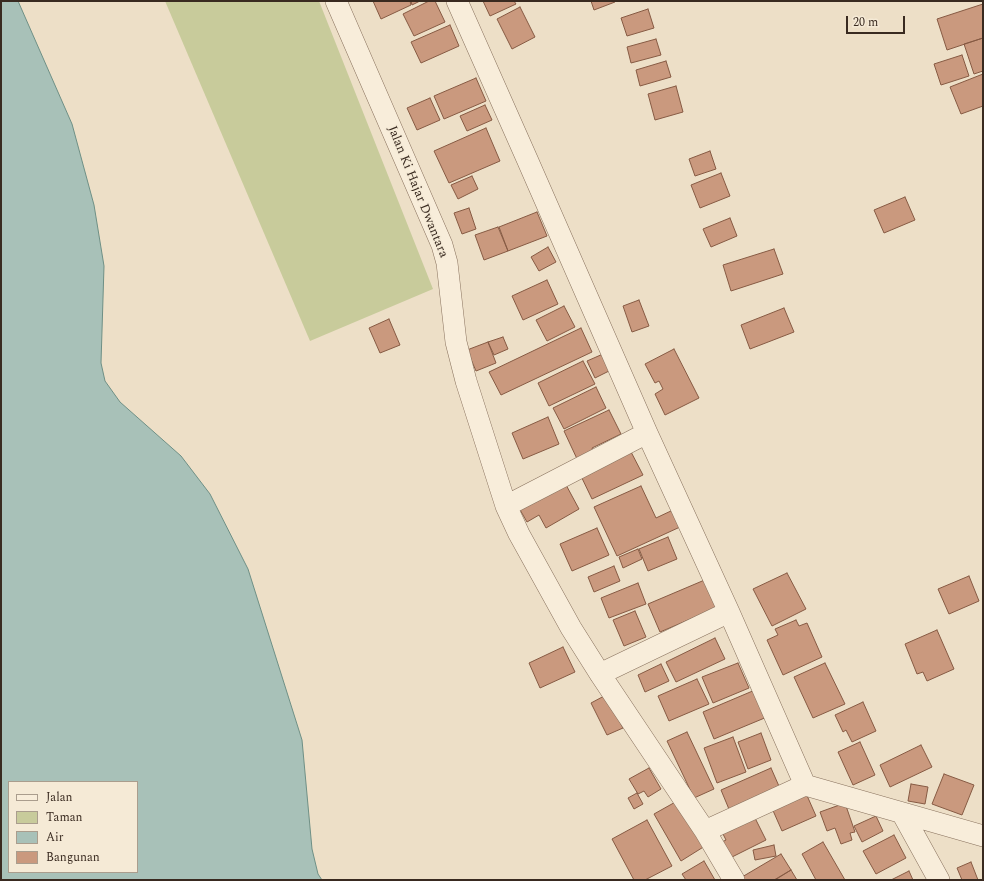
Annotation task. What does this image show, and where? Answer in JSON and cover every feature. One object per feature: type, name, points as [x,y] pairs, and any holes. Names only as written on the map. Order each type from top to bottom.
[{"type":"street","name":"Jalan Ki Hajar Dwantara","points":[[336,1],[442,245],[447,263],[456,342],[466,381],[506,506],[519,534],[571,628],[705,831],[734,880]]},
{"type":"street","points":[[456,1],[805,785]]},
{"type":"street","points":[[506,506],[648,433]]},
{"type":"street","points":[[600,674],[729,612]]},
{"type":"street","points":[[705,831],[805,785],[983,836]]},
{"type":"street","points":[[902,813],[939,880]]},
{"type":"green space","points":[[165,1],[319,1],[433,289],[310,341]]},
{"type":"water","points":[[1,1],[18,1],[72,124],[94,205],[104,266],[101,363],[105,381],[120,402],[181,456],[210,494],[248,569],[302,740],[312,849],[318,874],[322,880],[1,880]]},
{"type":"building","points":[[373,1],[410,1],[411,5],[381,19]]},
{"type":"building","points":[[411,1],[420,1],[412,5]]},
{"type":"building","points":[[429,1],[435,1],[445,22],[414,36],[403,14]]},
{"type":"building","points":[[483,1],[514,1],[516,4],[490,16]]},
{"type":"building","points":[[591,1],[615,1],[615,2],[594,10]]},
{"type":"building","points":[[983,4],[983,38],[947,50],[937,19]]},
{"type":"building","points":[[520,7],[535,37],[512,49],[497,19]]},
{"type":"building","points":[[648,9],[654,28],[627,36],[621,18]]},
{"type":"building","points":[[450,25],[459,46],[421,63],[411,42]]},
{"type":"building","points":[[983,38],[983,71],[974,74],[964,44]]},
{"type":"building","points":[[656,39],[661,55],[631,63],[627,47]]},
{"type":"building","points":[[962,55],[969,76],[941,85],[934,64]]},
{"type":"building","points":[[666,61],[671,77],[640,86],[636,70]]},
{"type":"building","points":[[983,74],[983,106],[961,114],[950,87]]},
{"type":"building","points":[[476,78],[486,101],[444,119],[434,96]]},
{"type":"building","points":[[676,86],[683,112],[655,120],[648,94]]},
{"type":"building","points":[[430,98],[440,120],[417,130],[407,108]]},
{"type":"building","points":[[485,105],[492,120],[467,131],[460,116]]},
{"type":"building","points":[[486,128],[500,161],[449,183],[434,151]]},
{"type":"building","points":[[710,151],[716,169],[695,176],[689,159]]},
{"type":"building","points":[[721,173],[730,196],[700,208],[691,185]]},
{"type":"building","points":[[472,176],[478,189],[458,199],[451,185]]},
{"type":"building","points":[[905,197],[915,220],[884,233],[874,210]]},
{"type":"building","points":[[469,208],[476,229],[462,234],[454,213]]},
{"type":"building","points":[[537,212],[547,236],[508,251],[499,227]]},
{"type":"building","points":[[730,218],[737,236],[711,247],[703,229]]},
{"type":"building","points":[[498,227],[508,251],[484,260],[475,235]]},
{"type":"building","points":[[548,247],[556,262],[539,271],[531,257]]},
{"type":"building","points":[[774,249],[783,274],[731,291],[723,265]]},
{"type":"building","points":[[547,280],[558,304],[523,320],[512,296]]},
{"type":"building","points":[[639,300],[649,326],[632,332],[623,306]]},
{"type":"building","points":[[564,306],[575,327],[547,341],[536,320]]},
{"type":"building","points":[[784,308],[794,332],[750,349],[741,325]]},
{"type":"building","points":[[389,319],[400,345],[380,353],[369,328]]},
{"type":"building","points":[[581,328],[592,352],[501,395],[489,372]]},
{"type":"building","points":[[503,337],[508,349],[494,355],[488,342]]},
{"type":"building","points":[[488,342],[496,363],[476,371],[467,350]]},
{"type":"building","points":[[674,349],[699,398],[665,415],[655,394],[663,389],[659,381],[655,383],[645,364]]},
{"type":"building","points":[[603,354],[611,370],[595,378],[587,361]]},
{"type":"building","points":[[583,361],[595,384],[549,406],[538,383]]},
{"type":"building","points":[[596,387],[606,408],[564,429],[553,408]]},
{"type":"building","points":[[609,410],[621,434],[592,448],[594,453],[578,461],[564,431]]},
{"type":"building","points":[[548,417],[559,444],[523,459],[512,433]]},
{"type":"building","points":[[630,450],[643,475],[592,499],[580,474]]},
{"type":"building","points":[[565,483],[579,509],[546,528],[539,515],[527,522],[519,508]]},
{"type":"building","points":[[641,486],[656,518],[673,510],[680,527],[617,556],[594,507]]},
{"type":"building","points":[[597,528],[609,555],[572,571],[560,544]]},
{"type":"building","points":[[668,537],[677,559],[648,571],[639,549]]},
{"type":"building","points":[[638,549],[642,559],[623,568],[619,557]]},
{"type":"building","points":[[614,566],[620,581],[594,592],[588,577]]},
{"type":"building","points":[[787,573],[806,609],[772,626],[753,589]]},
{"type":"building","points":[[969,576],[979,601],[949,614],[938,589]]},
{"type":"building","points":[[707,579],[719,607],[660,632],[648,604]]},
{"type":"building","points":[[638,583],[646,604],[609,618],[601,598]]},
{"type":"building","points":[[635,611],[646,637],[624,646],[613,620]]},
{"type":"building","points":[[796,620],[799,626],[807,623],[822,657],[783,675],[767,640],[778,635],[775,629]]},
{"type":"building","points":[[937,630],[954,669],[927,681],[923,672],[917,674],[905,644]]},
{"type":"building","points":[[715,638],[725,659],[676,682],[666,662]]},
{"type":"building","points":[[563,647],[575,672],[540,688],[529,663]]},
{"type":"building","points":[[738,663],[749,688],[713,703],[702,677]]},
{"type":"building","points":[[825,663],[845,704],[813,718],[794,677]]},
{"type":"building","points":[[661,664],[669,681],[645,692],[638,675]]},
{"type":"building","points":[[697,679],[709,704],[669,721],[658,696]]},
{"type":"building","points":[[755,690],[767,717],[714,739],[703,712]]},
{"type":"building","points":[[606,695],[623,728],[607,735],[591,703]]},
{"type":"building","points":[[863,702],[876,731],[852,742],[846,730],[843,732],[835,715]]},
{"type":"building","points":[[687,732],[714,789],[694,798],[667,741]]},
{"type":"building","points":[[761,733],[771,760],[748,769],[738,742]]},
{"type":"building","points":[[733,737],[746,772],[717,783],[704,748]]},
{"type":"building","points":[[860,742],[875,775],[853,785],[838,752]]},
{"type":"building","points":[[921,745],[932,767],[890,787],[880,765]]},
{"type":"building","points":[[649,768],[661,789],[648,797],[644,791],[638,794],[629,779]]},
{"type":"building","points":[[771,768],[782,793],[731,814],[721,790]]},
{"type":"building","points":[[944,774],[974,785],[962,815],[932,804]]},
{"type":"building","points":[[911,784],[928,787],[925,804],[908,801]]},
{"type":"building","points":[[805,791],[816,816],[782,831],[771,806]]},
{"type":"building","points":[[637,793],[643,804],[634,809],[628,798]]},
{"type":"building","points":[[679,800],[705,846],[681,861],[654,814]]},
{"type":"building","points":[[845,803],[855,832],[850,833],[852,840],[841,844],[835,828],[827,831],[820,812]]},
{"type":"building","points":[[752,812],[766,840],[728,859],[720,843],[726,840],[720,828]]},
{"type":"building","points":[[876,816],[883,831],[862,842],[854,826]]},
{"type":"building","points":[[647,820],[672,866],[645,880],[634,880],[612,839]]},
{"type":"building","points":[[894,835],[906,858],[876,874],[863,851]]},
{"type":"building","points":[[823,842],[845,880],[816,880],[802,854]]},
{"type":"building","points":[[774,845],[776,856],[755,860],[753,850]]},
{"type":"building","points":[[781,854],[791,870],[774,880],[744,880],[742,877]]},
{"type":"building","points":[[704,861],[715,880],[686,880],[682,874]]},
{"type":"building","points":[[971,862],[978,880],[962,880],[957,868]]},
{"type":"building","points":[[791,870],[797,880],[775,880]]},
{"type":"building","points":[[909,871],[913,880],[891,880]]}]
